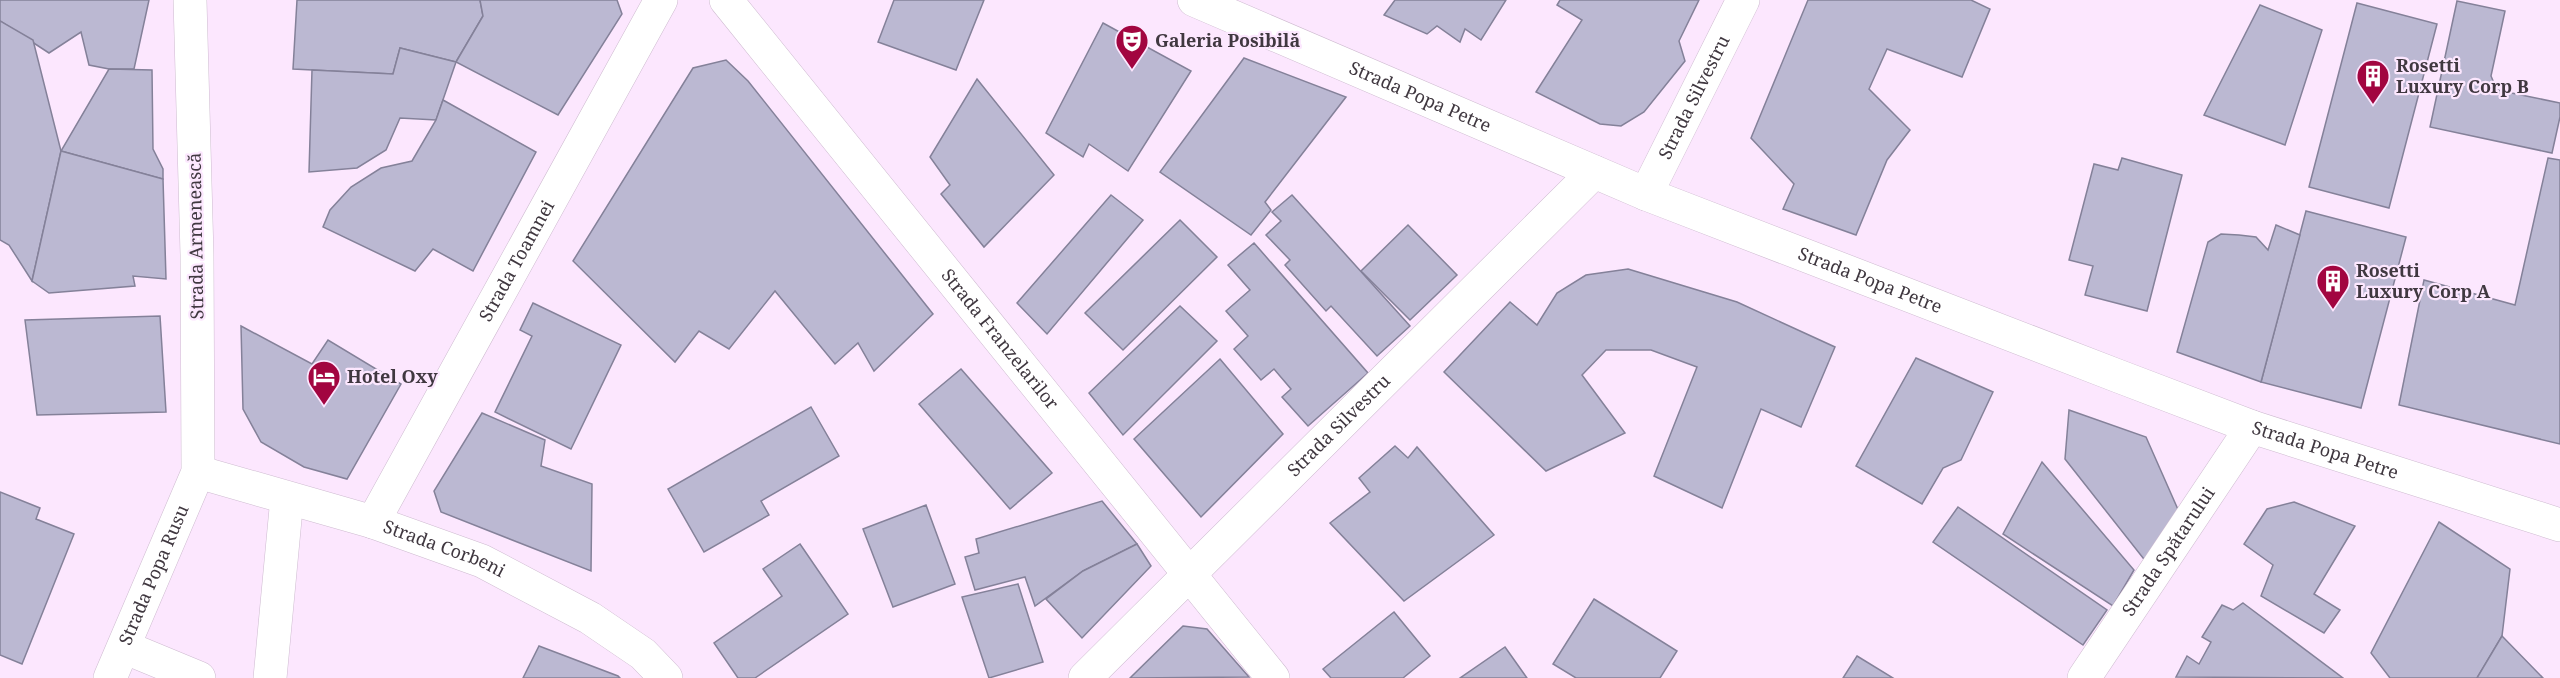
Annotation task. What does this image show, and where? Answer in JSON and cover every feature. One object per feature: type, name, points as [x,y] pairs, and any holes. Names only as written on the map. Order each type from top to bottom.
[{"type":"street","name":"Strada Armenească","points":[[190,0],[197,255],[198,472]]},
{"type":"street","name":"Strada Toamnei","points":[[373,522],[661,0]]},
{"type":"street","name":"Strada Franzelarilor","points":[[726,0],[1274,678]]},
{"type":"street","name":"Strada Popa Petre","points":[[1194,0],[1646,194],[2252,427],[2560,525]]},
{"type":"street","name":"Strada Silvestru","points":[[1646,194],[1743,0]]},
{"type":"street","name":"Strada Silvestru","points":[[1085,678],[1594,172]]},
{"type":"street","name":"Strada Spătarului","points":[[2084,678],[2252,427]]},
{"type":"street","name":"Strada Corbeni","points":[[198,472],[373,522],[482,561],[580,613],[643,654],[666,678]]},
{"type":"street","name":"Strada Popa Rusu","points":[[110,678],[198,472]]},
{"type":"street","points":[[270,678],[287,498]]},
{"type":"street","points":[[124,647],[199,678]]},
{"type":"building","points":[[0,0],[149,0],[134,69],[109,69],[89,65],[81,32],[49,53],[0,21]]},
{"type":"building","points":[[297,0],[480,0],[483,16],[456,62],[400,48],[393,74],[293,69]]},
{"type":"building","points":[[480,0],[617,0],[622,14],[558,115],[456,62],[483,16]]},
{"type":"building","points":[[894,0],[984,0],[956,70],[878,42]]},
{"type":"building","points":[[1395,0],[1506,0],[1481,40],[1465,29],[1460,42],[1437,26],[1427,34],[1384,15]]},
{"type":"building","points":[[1560,0],[1699,0],[1679,41],[1685,61],[1644,112],[1621,126],[1600,124],[1536,92],[1582,20],[1557,5]]},
{"type":"building","points":[[1808,0],[1971,0],[1990,9],[1962,77],[1887,49],[1869,89],[1910,130],[1887,160],[1856,235],[1783,209],[1794,184],[1751,138]]},
{"type":"building","points":[[2457,1],[2505,11],[2491,76],[2497,90],[2560,103],[2560,117],[2552,153],[2430,127]]},
{"type":"building","name":"Rosetti Luxury Corp B","points":[[2357,3],[2437,24],[2389,208],[2309,187]]},
{"type":"building","points":[[2260,5],[2322,30],[2285,145],[2204,115]]},
{"type":"building","points":[[0,21],[33,40],[61,151],[32,281],[9,245],[0,240]]},
{"type":"building","points":[[1103,23],[1191,71],[1128,171],[1089,144],[1083,157],[1046,133]]},
{"type":"building","points":[[400,48],[456,62],[436,120],[400,118],[386,150],[357,168],[309,172],[312,70],[393,74]]},
{"type":"building","points":[[1244,58],[1346,97],[1265,202],[1271,210],[1251,235],[1160,172]]},
{"type":"building","points":[[726,60],[748,81],[933,314],[874,371],[858,343],[835,364],[775,291],[729,349],[699,331],[675,362],[573,261],[693,68]]},
{"type":"building","points":[[109,69],[152,70],[153,149],[163,169],[163,179],[61,151]]},
{"type":"building","points":[[977,79],[1054,175],[984,247],[941,194],[950,185],[930,157]]},
{"type":"building","points":[[443,100],[536,152],[473,271],[433,249],[415,271],[323,227],[330,210],[351,187],[381,168],[412,161],[436,120]]},
{"type":"building","points":[[61,151],[163,179],[166,279],[133,276],[135,286],[49,293],[32,281]]},
{"type":"building","points":[[2122,158],[2182,175],[2147,311],[2085,295],[2093,266],[2069,260],[2094,164],[2118,170]]},
{"type":"building","points":[[2548,158],[2560,160],[2560,444],[2399,405],[2424,280],[2515,305]]},
{"type":"building","points":[[1111,195],[1143,220],[1047,334],[1017,303]]},
{"type":"building","points":[[1292,195],[1410,326],[1377,356],[1331,306],[1326,311],[1285,265],[1290,260],[1266,235],[1281,221],[1272,212]]},
{"type":"building","name":"Rosetti Luxury Corp A","points":[[2306,211],[2406,237],[2361,408],[2261,382]]},
{"type":"building","points":[[1180,220],[1217,257],[1123,350],[1085,313]]},
{"type":"building","points":[[1408,225],[1457,275],[1410,320],[1361,271]]},
{"type":"building","points":[[2276,225],[2300,235],[2261,382],[2177,352],[2208,242],[2221,234],[2256,237],[2268,250]]},
{"type":"building","points":[[1254,243],[1368,373],[1308,426],[1282,397],[1291,389],[1274,369],[1261,380],[1234,349],[1248,336],[1226,311],[1250,290],[1228,265]]},
{"type":"building","points":[[1628,269],[1737,302],[1835,347],[1801,427],[1761,409],[1722,508],[1654,476],[1697,367],[1651,350],[1606,350],[1582,375],[1625,433],[1546,471],[1444,372],[1510,302],[1537,325],[1557,293],[1586,275]]},
{"type":"building","points":[[533,303],[621,345],[571,449],[495,412],[532,336],[520,330]]},
{"type":"building","points":[[1180,306],[1217,341],[1123,435],[1089,393]]},
{"type":"building","points":[[160,316],[166,412],[37,415],[25,320]]},
{"type":"building","name":"Hotel Oxy","points":[[241,326],[312,364],[328,340],[401,384],[347,479],[304,467],[261,442],[243,409]]},
{"type":"building","points":[[1916,358],[1993,392],[1961,460],[1943,468],[1922,504],[1856,466]]},
{"type":"building","points":[[1220,359],[1283,434],[1201,517],[1134,439]]},
{"type":"building","points":[[961,369],[1052,473],[1010,509],[919,404]]},
{"type":"building","points":[[811,407],[839,456],[761,501],[769,515],[704,552],[668,489]]},
{"type":"building","points":[[2069,410],[2146,437],[2180,514],[2147,563],[2065,459]]},
{"type":"building","points":[[482,413],[545,440],[541,466],[592,484],[591,571],[441,512],[434,491]]},
{"type":"building","points":[[1395,446],[1408,458],[1417,447],[1494,535],[1404,601],[1330,523],[1370,492],[1359,478]]},
{"type":"building","points":[[2042,462],[2134,570],[2113,606],[2003,534]]},
{"type":"building","points":[[0,492],[40,508],[36,519],[74,534],[22,664],[0,655]]},
{"type":"building","points":[[1102,501],[1137,544],[1083,571],[1035,606],[1025,577],[975,590],[965,557],[979,553],[976,539]]},
{"type":"building","points":[[2294,502],[2355,526],[2314,594],[2340,610],[2324,633],[2261,596],[2273,565],[2244,544],[2267,509]]},
{"type":"building","points":[[926,505],[955,584],[893,607],[863,529]]},
{"type":"building","points":[[1958,507],[2107,610],[2083,645],[1933,542]]},
{"type":"building","points":[[2439,522],[2510,569],[2502,636],[2477,678],[2390,678],[2371,653]]},
{"type":"building","points":[[800,544],[848,614],[755,678],[738,678],[714,643],[782,596],[763,569]]},
{"type":"building","points":[[1137,544],[1151,566],[1082,638],[1046,599],[1083,571]]},
{"type":"building","points":[[1018,584],[1043,662],[989,678],[962,597]]},
{"type":"building","points":[[1594,599],[1677,651],[1660,678],[1576,678],[1553,664]]},
{"type":"building","points":[[2243,603],[2343,678],[2176,677],[2187,656],[2199,664],[2211,642],[2202,637],[2222,605],[2233,610]]},
{"type":"building","points":[[1394,612],[1430,656],[1403,678],[1331,678],[1323,669]]},
{"type":"building","points":[[1183,626],[1207,629],[1249,677],[1130,678]]},
{"type":"building","points":[[2502,636],[2543,678],[2477,678]]},
{"type":"building","points":[[539,646],[618,676],[620,678],[523,678]]},
{"type":"building","points":[[1505,647],[1527,678],[1460,678]]},
{"type":"building","points":[[1857,656],[1893,678],[1843,678]]},
{"type":"place","name":"Galeria Posibilă","points":[[1132,70]]},
{"type":"place","name":"Rosetti Luxury Corp B","points":[[2373,105]]},
{"type":"place","name":"Rosetti Luxury Corp A","points":[[2333,310]]},
{"type":"place","name":"Hotel Oxy","points":[[324,406]]}]
